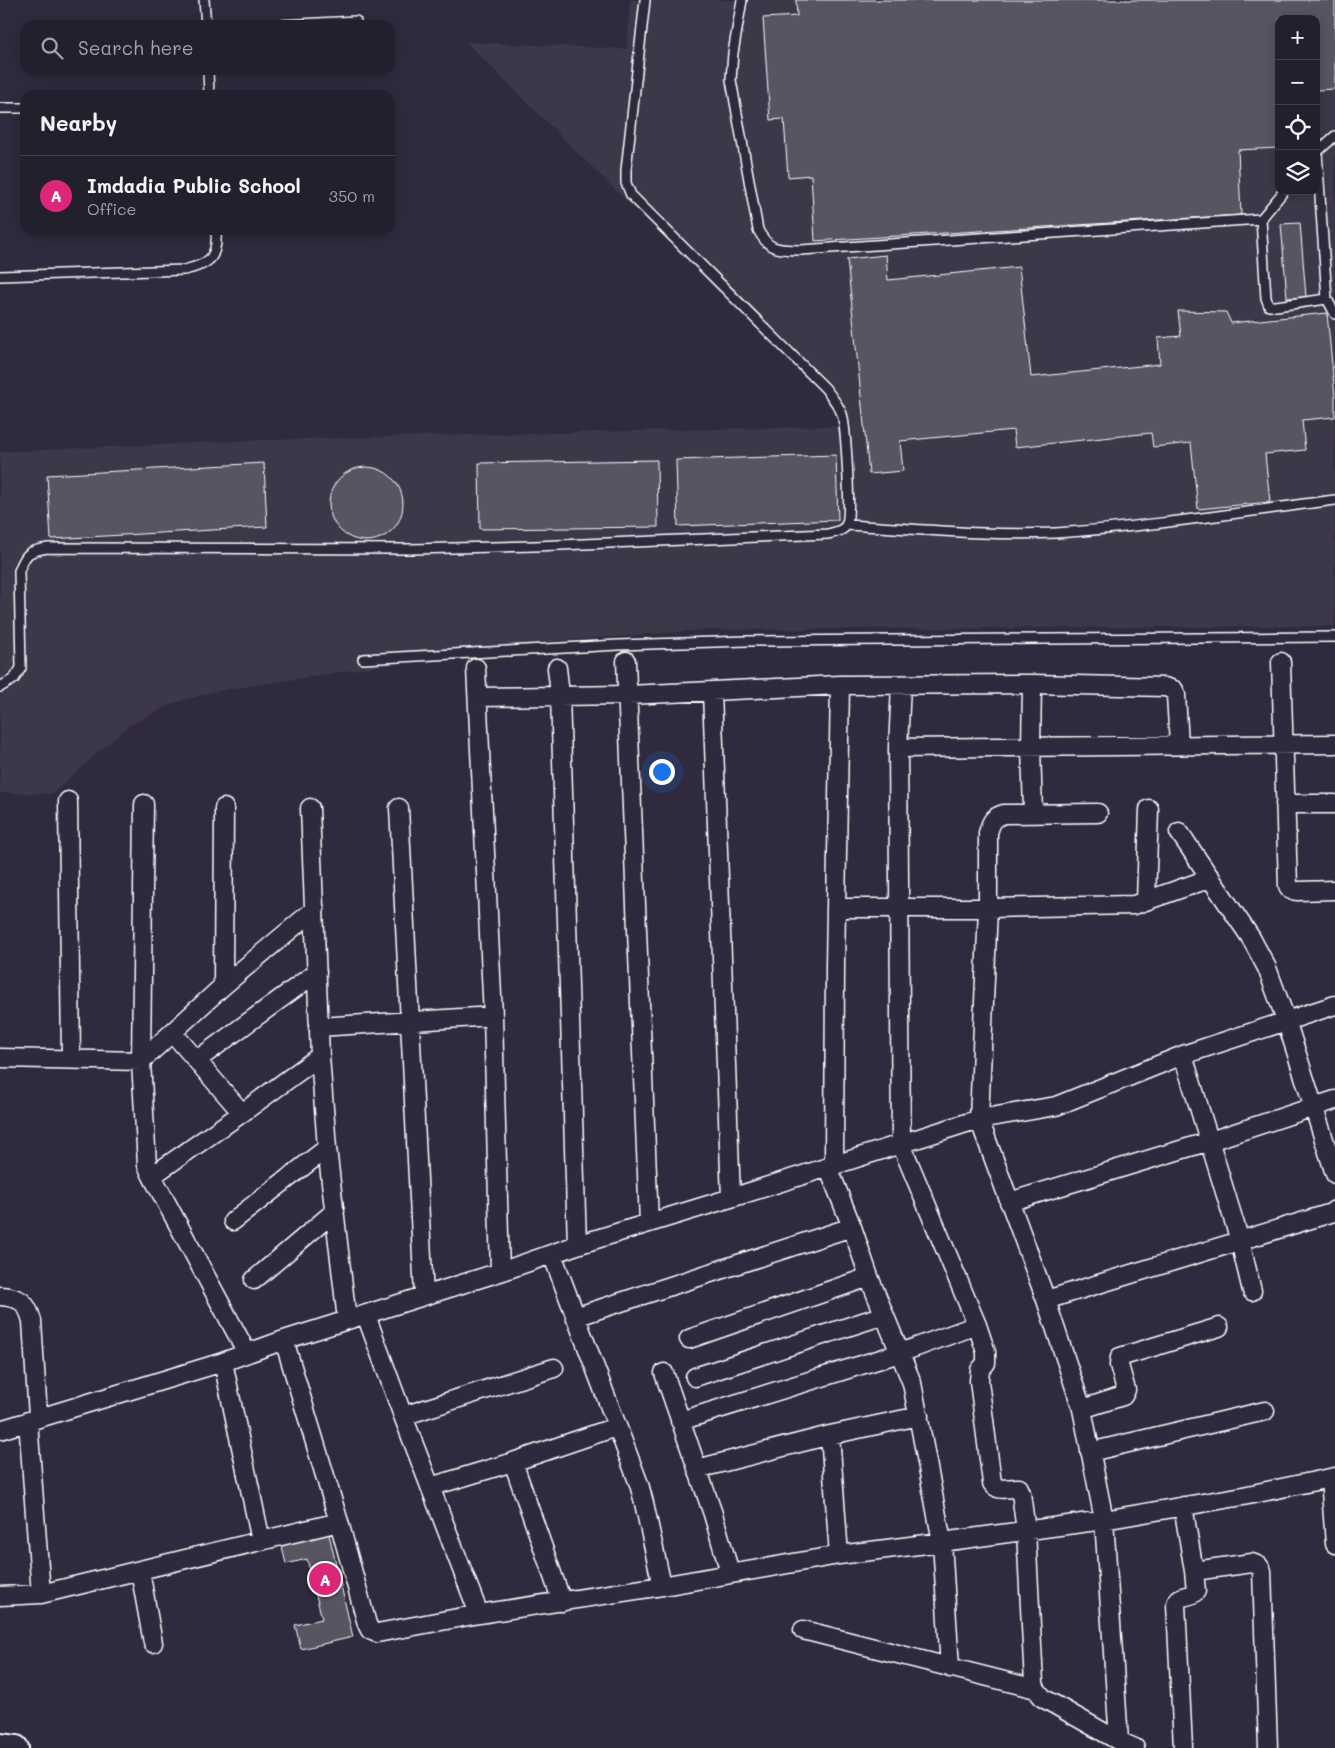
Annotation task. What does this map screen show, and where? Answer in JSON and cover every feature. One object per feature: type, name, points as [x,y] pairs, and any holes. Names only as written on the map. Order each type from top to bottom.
[{"type":"street","points":[[626,661],[648,1223]]},
{"type":"street","points":[[1281,662],[1282,744],[1288,886],[1291,890],[1298,891],[1335,890]]},
{"type":"street","points":[[476,668],[493,1016],[500,1272]]},
{"type":"street","points":[[557,668],[560,695],[578,1245]]},
{"type":"street","points":[[478,696],[628,695],[901,685],[1032,684],[1171,688],[1176,695],[1179,744]]},
{"type":"street","points":[[1032,684],[1030,748],[1033,812]]},
{"type":"street","points":[[901,685],[898,748],[901,1144],[977,1325],[986,1357],[986,1363],[980,1370],[978,1381],[992,1483],[995,1488],[1001,1490],[1019,1488],[1021,1493],[1026,1531],[1036,1689],[1043,1698],[1135,1748]]},
{"type":"street","points":[[840,686],[831,1166],[869,1277],[912,1383],[942,1542],[950,1668]]},
{"type":"street","points":[[712,692],[731,1198]]},
{"type":"street","points":[[898,748],[1335,744]]},
{"type":"street","points":[[68,801],[71,1059]]},
{"type":"street","points":[[144,804],[141,1061],[145,1153],[152,1176],[247,1353]]},
{"type":"street","points":[[1285,804],[1335,804]]},
{"type":"street","points":[[223,986],[224,808]]},
{"type":"street","points":[[310,808],[320,1056],[327,1148],[347,1320]]},
{"type":"street","points":[[399,808],[424,1296]]},
{"type":"street","points":[[1146,901],[1149,810]]},
{"type":"street","points":[[1098,812],[1004,814],[995,817],[991,823],[988,833],[988,908],[979,1119],[1046,1300],[1082,1409],[1104,1520],[1119,1741]]},
{"type":"street","points":[[1179,832],[1255,945],[1267,968],[1286,1020],[1335,1174]]},
{"type":"street","points":[[837,908],[988,908],[1134,905],[1211,878]]},
{"type":"street","points":[[0,1058],[141,1061],[173,1034],[223,986],[315,909]]},
{"type":"street","points":[[197,1060],[317,972]]},
{"type":"street","points":[[0,1430],[223,1362],[284,1340],[500,1272],[578,1245],[979,1119],[1056,1106],[1183,1055],[1335,1005]]},
{"type":"street","points":[[318,1026],[493,1016]]},
{"type":"street","points":[[173,1034],[242,1114]]},
{"type":"street","points":[[1183,1055],[1240,1241],[1252,1291]]},
{"type":"street","points":[[152,1176],[242,1114],[320,1056]]},
{"type":"street","points":[[1009,1202],[1210,1141],[1335,1100]]},
{"type":"street","points":[[233,1221],[327,1148]]},
{"type":"street","points":[[1046,1300],[1331,1213],[1335,1210]]},
{"type":"street","points":[[254,1280],[335,1211]]},
{"type":"street","points":[[575,1317],[852,1227]]},
{"type":"street","points":[[552,1254],[639,1484],[662,1586]]},
{"type":"street","points":[[689,1339],[869,1277]]},
{"type":"street","points":[[0,1296],[8,1296],[20,1300],[28,1308],[32,1321],[33,1419],[41,1594]]},
{"type":"street","points":[[366,1315],[479,1614]]},
{"type":"street","points":[[695,1376],[884,1315]]},
{"type":"street","points":[[680,1421],[900,1353],[977,1325]]},
{"type":"street","points":[[1082,1409],[1123,1396],[1126,1390],[1119,1365],[1120,1357],[1220,1328]]},
{"type":"street","points":[[284,1340],[370,1630],[377,1633],[479,1614],[662,1586],[839,1554],[1104,1520],[1333,1478],[1335,1544]]},
{"type":"street","points":[[223,1362],[262,1541]]},
{"type":"street","points":[[403,1416],[554,1368]]},
{"type":"street","points":[[664,1373],[730,1573]]},
{"type":"street","points":[[1090,1452],[1265,1411]]},
{"type":"street","points":[[697,1469],[830,1435],[919,1416]]},
{"type":"street","points":[[430,1487],[616,1427]]},
{"type":"street","points":[[830,1435],[839,1554]]},
{"type":"street","points":[[512,1462],[562,1602]]},
{"type":"street","points":[[1183,1506],[1194,1571],[1194,1594],[1177,1599],[1176,1604],[1183,1748]]},
{"type":"street","points":[[0,1596],[41,1594],[339,1522]]},
{"type":"street","points":[[1194,1571],[1252,1563],[1259,1566],[1262,1571],[1268,1748]]},
{"type":"street","points":[[140,1571],[153,1643]]},
{"type":"street","points":[[802,1630],[1036,1689]]},
{"type":"street","points":[[0,1746],[16,1748]]},
{"type":"lane","points":[[204,0],[206,20]]},
{"type":"lane","points":[[0,687],[14,679],[22,668],[19,570],[24,558],[33,551],[48,548],[411,549],[535,546],[828,534],[841,531],[847,525],[849,511],[845,428],[842,414],[835,401],[825,388],[631,195],[626,183],[645,0]]},
{"type":"lane","points":[[742,0],[732,52],[731,80],[758,230],[765,243],[778,249],[801,250],[1261,219]]},
{"type":"lane","points":[[208,75],[209,90]]},
{"type":"lane","points":[[0,108],[20,108]]},
{"type":"lane","points":[[1320,150],[1335,136]]},
{"type":"lane","points":[[1281,195],[1261,219],[1266,298],[1269,306],[1327,299]]},
{"type":"lane","points":[[1320,195],[1327,299],[1335,314]]},
{"type":"lane","points":[[0,276],[184,270],[201,266],[212,259],[217,245],[216,235]]},
{"type":"lane","points":[[847,525],[980,533],[1055,533],[1103,529],[1335,500]]},
{"type":"lane","points":[[362,659],[618,645],[747,641],[1335,637]]},
{"type":"shaded area","points":[[630,0],[1335,0],[1335,626],[705,630],[469,648],[399,663],[213,692],[174,703],[128,726],[52,794],[0,793],[0,452],[259,440],[839,426],[827,400],[466,42],[627,49]]},
{"type":"building","points":[[796,0],[1335,0],[1335,89],[1320,90],[1320,15],[1275,15],[1275,148],[1238,150],[1241,215],[815,241],[811,175],[788,177],[784,119],[770,120],[763,18],[797,16]]},
{"type":"building","points":[[1300,223],[1306,297],[1287,298],[1281,224]]},
{"type":"building","points":[[886,255],[888,280],[1019,267],[1031,377],[1160,364],[1158,338],[1181,336],[1178,311],[1226,312],[1231,323],[1327,313],[1335,396],[1335,417],[1302,420],[1305,450],[1265,454],[1270,502],[1198,509],[1191,443],[1153,447],[1151,433],[1015,447],[1013,430],[900,441],[903,471],[869,474],[847,259]]},
{"type":"building","points":[[836,455],[838,520],[678,526],[676,460]]},
{"type":"building","points":[[657,460],[658,527],[480,529],[479,463]]},
{"type":"building","points":[[264,463],[267,527],[51,539],[47,475]]},
{"type":"building","points":[[366,467],[387,473],[397,483],[403,504],[397,525],[387,535],[366,541],[345,535],[335,525],[329,504],[335,483],[345,473]]},
{"type":"building","points":[[328,1530],[353,1637],[301,1649],[295,1625],[322,1619],[307,1559],[286,1564],[281,1542]]},
{"type":"place","name":"Imdadia Public School","points":[[325,1579]]}]
